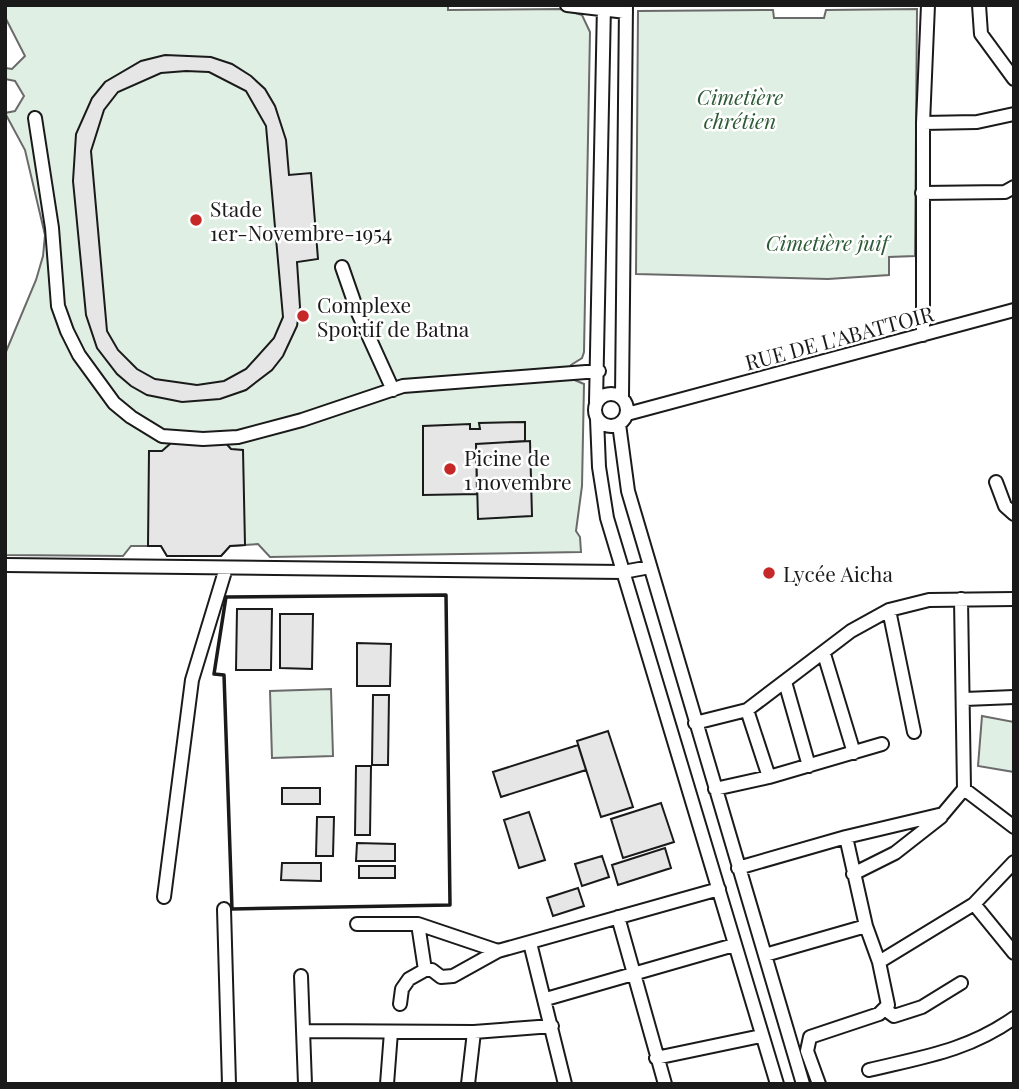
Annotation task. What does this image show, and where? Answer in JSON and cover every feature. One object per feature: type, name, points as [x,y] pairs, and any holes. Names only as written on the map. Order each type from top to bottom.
[{"type":"street","points":[[567,5],[626,9],[621,397],[628,491],[803,1084]]},
{"type":"street","points":[[923,335],[923,123],[928,5]]},
{"type":"street","points":[[979,5],[981,34],[1014,79]]},
{"type":"street","points":[[604,7],[599,371],[594,413],[597,419],[598,467],[607,518],[776,1084]]},
{"type":"street","points":[[923,123],[977,122],[1014,114]]},
{"type":"street","points":[[35,118],[52,228],[58,306],[79,355],[114,402],[131,417],[162,436],[238,437],[302,421],[403,386],[599,371]]},
{"type":"street","points":[[922,193],[1005,192],[1014,187]]},
{"type":"street","points":[[342,267],[358,313],[393,390]]},
{"type":"street","name":"RUE DE L'ABATTOIR","points":[[623,419],[673,401],[1014,310]]},
{"type":"street","points":[[596,402],[606,394],[621,397]]},
{"type":"street","points":[[597,419],[606,426],[623,419]]},
{"type":"street","points":[[996,482],[1005,506],[1014,514]]},
{"type":"street","points":[[5,565],[623,572],[650,567]]},
{"type":"street","points":[[164,897],[192,680],[226,568]]},
{"type":"street","points":[[853,874],[895,853],[943,814],[964,789],[965,699],[961,599]]},
{"type":"street","points":[[695,723],[747,710],[851,631],[889,610],[929,600],[1014,599]]},
{"type":"street","points":[[889,610],[914,732]]},
{"type":"street","points":[[824,654],[854,753]]},
{"type":"street","points":[[785,682],[809,766]]},
{"type":"street","points":[[965,699],[1014,697]]},
{"type":"street","points":[[747,710],[769,778]]},
{"type":"street","points":[[715,789],[769,778],[882,744]]},
{"type":"street","points":[[964,789],[1014,827]]},
{"type":"street","points":[[738,868],[846,837],[943,814]]},
{"type":"street","points":[[846,837],[866,926],[879,962],[888,1005],[886,1010]]},
{"type":"street","points":[[879,962],[974,904],[1014,862]]},
{"type":"street","points":[[400,1004],[402,989],[409,979],[425,970],[432,970],[442,977],[453,976],[498,951],[719,889]]},
{"type":"street","points":[[974,904],[1014,953]]},
{"type":"street","points":[[224,909],[229,1084]]},
{"type":"street","points":[[618,917],[665,1084]]},
{"type":"street","points":[[357,924],[418,924],[498,951]]},
{"type":"street","points":[[418,924],[425,970]]},
{"type":"street","points":[[765,955],[866,926]]},
{"type":"street","points":[[530,943],[565,1084]]},
{"type":"street","points":[[546,999],[734,945]]},
{"type":"street","points":[[301,976],[305,1084]]},
{"type":"street","points":[[886,1010],[894,1016],[922,1007],[961,983]]},
{"type":"street","points":[[819,1084],[807,1051],[810,1037],[886,1010]]},
{"type":"street","points":[[869,1070],[961,1047],[985,1038],[1014,1018]]},
{"type":"street","points":[[304,1031],[474,1032],[552,1026]]},
{"type":"street","points":[[387,1084],[391,1032]]},
{"type":"street","points":[[468,1084],[474,1032]]},
{"type":"street","points":[[656,1058],[761,1036]]},
{"type":"green space","name":"Complexe Sportif de Batna","points":[[5,5],[448,5],[448,10],[562,9],[582,15],[590,32],[584,352],[582,358],[571,365],[570,378],[584,384],[582,486],[576,531],[580,537],[581,552],[270,557],[258,544],[230,546],[221,556],[167,556],[161,546],[131,546],[123,556],[5,555],[5,354],[36,280],[43,256],[45,235],[25,150],[5,113],[15,111],[24,96],[15,81],[5,79],[5,68],[12,69],[25,56],[5,17]]},
{"type":"green space","name":"Cimetière chrétien","points":[[917,9],[915,256],[889,257],[889,275],[828,279],[636,274],[638,11],[773,10],[774,18],[824,18],[826,10]]},
{"type":"green space","points":[[331,689],[333,756],[272,758],[270,691]]},
{"type":"green space","points":[[982,716],[1014,722],[1014,772],[978,766]]},
{"type":"building","points":[[165,55],[211,57],[232,64],[251,76],[265,89],[275,106],[286,140],[289,175],[311,173],[318,259],[297,262],[300,307],[297,326],[283,356],[272,370],[246,390],[220,399],[182,402],[147,395],[131,386],[117,374],[97,348],[86,315],[73,181],[76,134],[92,98],[105,82],[141,61]],"holes":[[[209,72],[246,91],[266,126],[283,317],[274,338],[246,369],[224,381],[197,385],[155,379],[137,369],[118,350],[107,331],[91,151],[104,110],[118,92],[161,73]]]},
{"type":"building","name":"Picine de 1 novembre","points":[[525,422],[525,441],[476,444],[477,494],[423,495],[423,426],[470,424],[470,429],[480,429],[479,423]]},
{"type":"building","points":[[223,440],[231,449],[243,450],[245,545],[230,546],[221,556],[167,556],[161,546],[148,546],[149,451],[162,451],[171,443]]},
{"type":"building","points":[[530,441],[532,516],[478,519],[476,444]]},
{"type":"building","points":[[237,609],[272,609],[271,670],[236,670]]},
{"type":"building","points":[[280,614],[313,614],[312,669],[280,668]]},
{"type":"building","points":[[357,643],[391,644],[390,686],[357,686]]},
{"type":"building","points":[[373,695],[389,695],[388,765],[372,765]]},
{"type":"building","points":[[608,731],[633,807],[601,817],[577,741]]},
{"type":"building","points":[[578,745],[586,770],[501,797],[493,772]]},
{"type":"building","points":[[356,766],[371,766],[370,835],[355,835]]},
{"type":"building","points":[[282,788],[320,788],[320,804],[282,804]]},
{"type":"building","points":[[661,803],[674,842],[623,858],[611,819]]},
{"type":"building","points":[[529,812],[545,860],[519,868],[504,820]]},
{"type":"building","points":[[317,817],[334,817],[333,856],[316,856]]},
{"type":"building","points":[[357,843],[395,844],[395,861],[356,861]]},
{"type":"building","points":[[665,848],[671,868],[618,885],[612,865]]},
{"type":"building","points":[[602,856],[609,877],[582,886],[575,864]]},
{"type":"building","points":[[282,863],[321,863],[321,881],[281,880]]},
{"type":"building","points":[[359,866],[395,866],[395,878],[359,878]]},
{"type":"building","points":[[578,888],[584,906],[553,916],[547,898]]},
{"type":"wall","points":[[446,595],[450,905],[232,909],[224,675],[214,674],[226,597],[446,595]]},
{"type":"place","name":"Stade 1er-Novembre-1954","points":[[196,220]]},
{"type":"place","name":"Complexe Sportif de Batna","points":[[303,316]]},
{"type":"place","name":"Picine de 1 novembre","points":[[450,469]]},
{"type":"place","name":"Lycée Aicha","points":[[769,573]]},
{"type":"park label","name":"Cimetière juif","points":[[827,242]]}]
